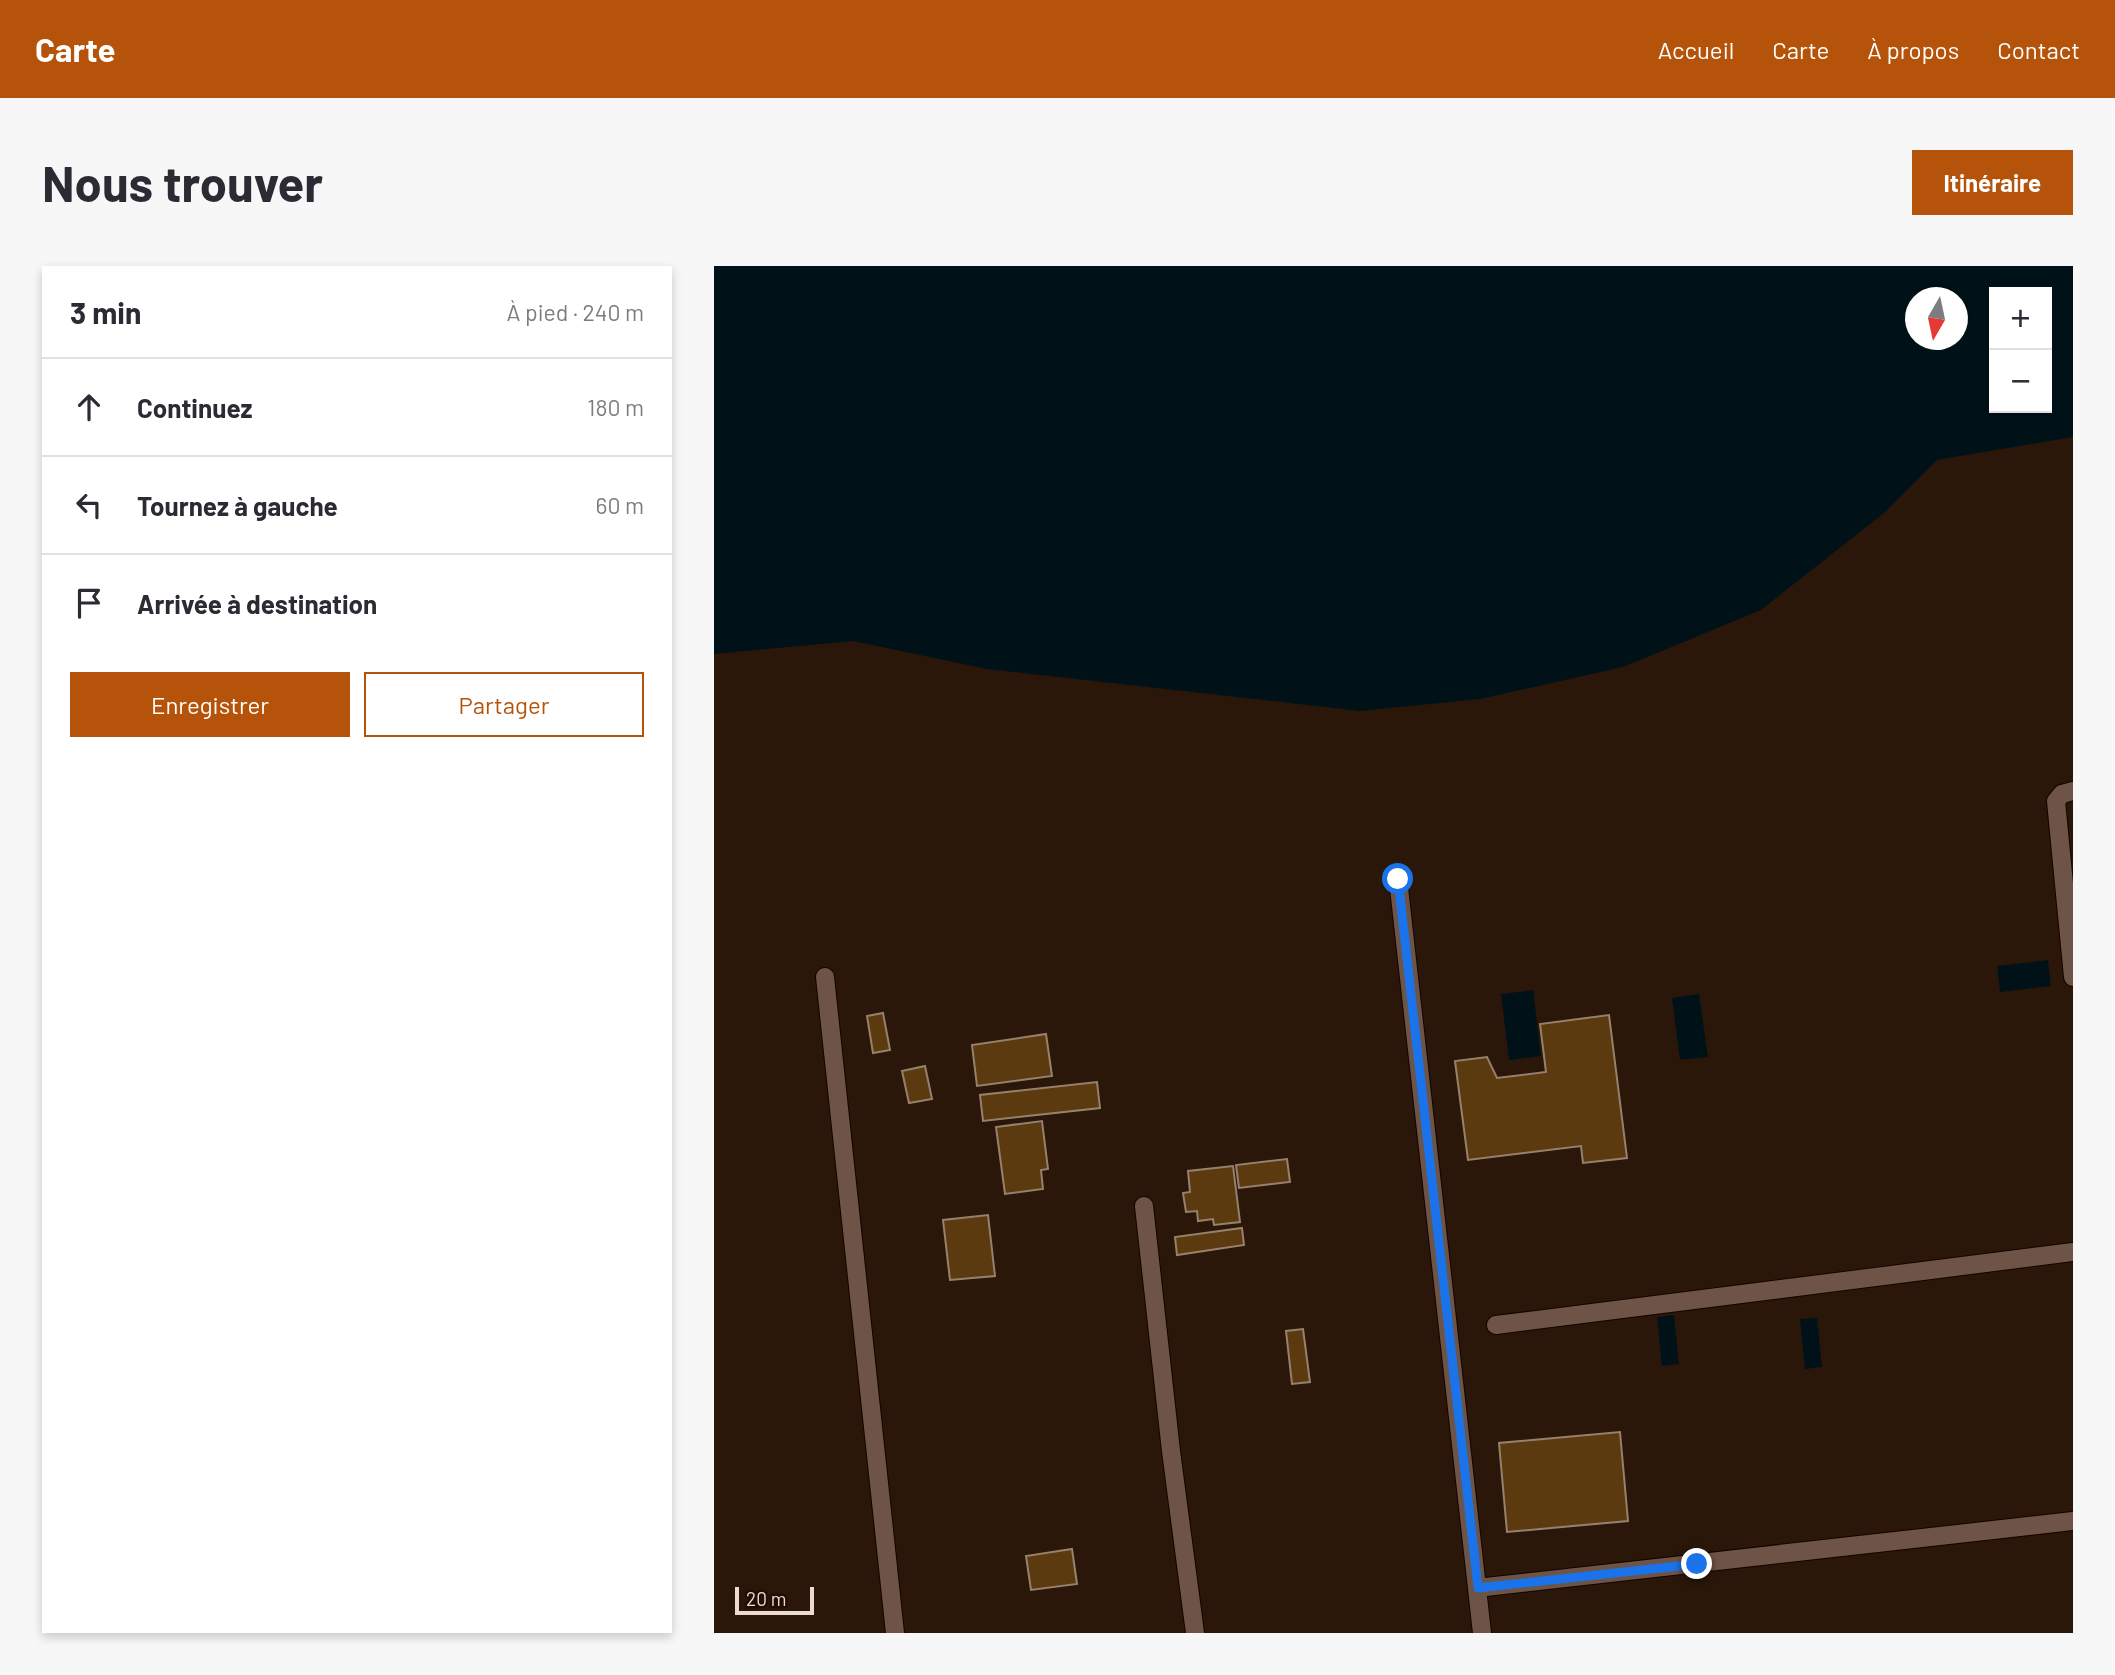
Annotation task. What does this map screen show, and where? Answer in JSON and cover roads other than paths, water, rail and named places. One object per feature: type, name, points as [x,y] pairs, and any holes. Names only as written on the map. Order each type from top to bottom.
[{"type":"street","points":[[2073,791],[2062,793],[2056,801],[2073,968]]},
{"type":"street","points":[[1398,879],[1482,1633]]},
{"type":"street","points":[[825,977],[895,1633]]},
{"type":"street","points":[[1144,1206],[1171,1451],[1195,1633]]},
{"type":"street","points":[[1496,1325],[2073,1252]]},
{"type":"street","points":[[1478,1588],[2073,1521]]}]
